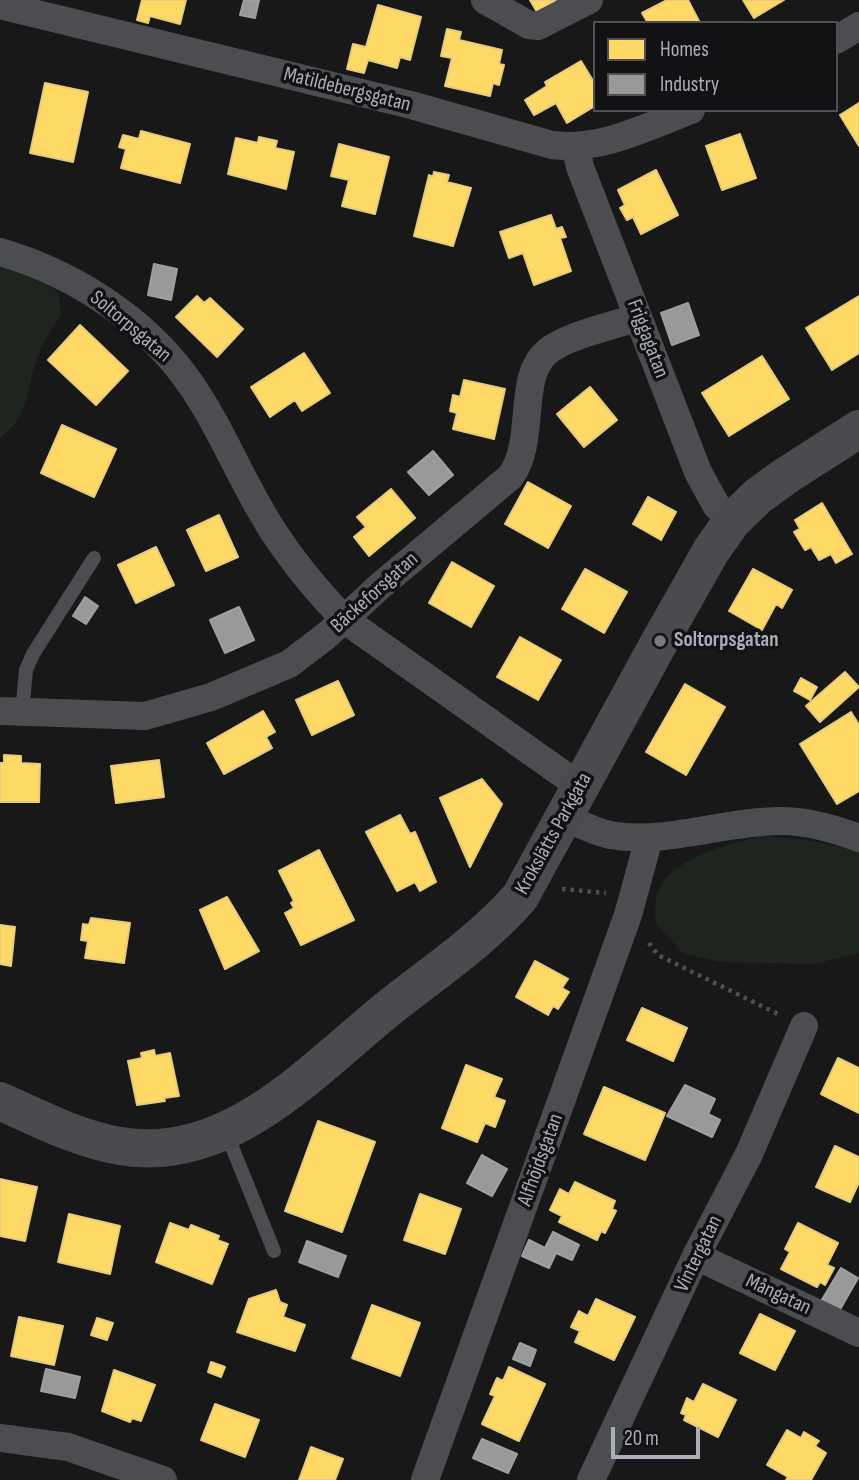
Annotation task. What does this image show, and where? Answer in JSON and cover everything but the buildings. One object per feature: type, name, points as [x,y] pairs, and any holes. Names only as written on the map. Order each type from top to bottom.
[{"type":"street","points":[[485,0],[529,25],[538,26],[589,0]]},
{"type":"street","name":"Matildebergsgatan","points":[[0,5],[411,105],[552,145],[576,148],[596,144],[685,112]]},
{"type":"street","points":[[838,39],[859,26]]},
{"type":"street","name":"Friggagatan","points":[[576,148],[580,167],[707,492],[732,521]]},
{"type":"street","name":"Soltorpsgatan","points":[[0,253],[30,261],[95,295],[163,350],[213,419],[276,536],[322,597],[345,620],[573,802],[607,834],[649,838],[782,821],[836,830],[859,838]]},
{"type":"street","name":"Bäckeforsgatan","points":[[11,712],[125,717],[174,709],[289,664],[345,620],[380,586],[510,477],[519,465],[525,448],[532,375],[546,352],[638,317]]},
{"type":"street","name":"Krokslätts Parkgata","points":[[0,1101],[94,1140],[121,1146],[189,1142],[225,1131],[275,1102],[492,928],[520,897],[711,551],[732,521],[758,496],[859,429]]},
{"type":"street","name":"Alfhöjdsgatan","points":[[425,1480],[631,904],[649,838]]},
{"type":"street","name":"Vintergatan","points":[[591,1480],[696,1256],[750,1154],[804,1026]]},
{"type":"street","name":"Mångatan","points":[[696,1256],[859,1333]]},
{"type":"street","points":[[0,1438],[68,1447],[163,1480]]},
{"type":"lane","points":[[11,712],[33,654],[94,558]]},
{"type":"lane","points":[[225,1131],[274,1251]]},
{"type":"path","points":[[551,887],[631,904],[658,955],[804,1026]]},
{"type":"shaded area","points":[[0,265],[47,284],[59,294],[61,316],[40,351],[21,414],[0,438]]},
{"type":"shaded area","points":[[763,836],[807,840],[859,851],[859,953],[814,964],[720,962],[683,953],[655,923],[658,890],[678,868],[705,853]]},
{"type":"place","name":"Soltorpsgatan","points":[[660,641]]}]
